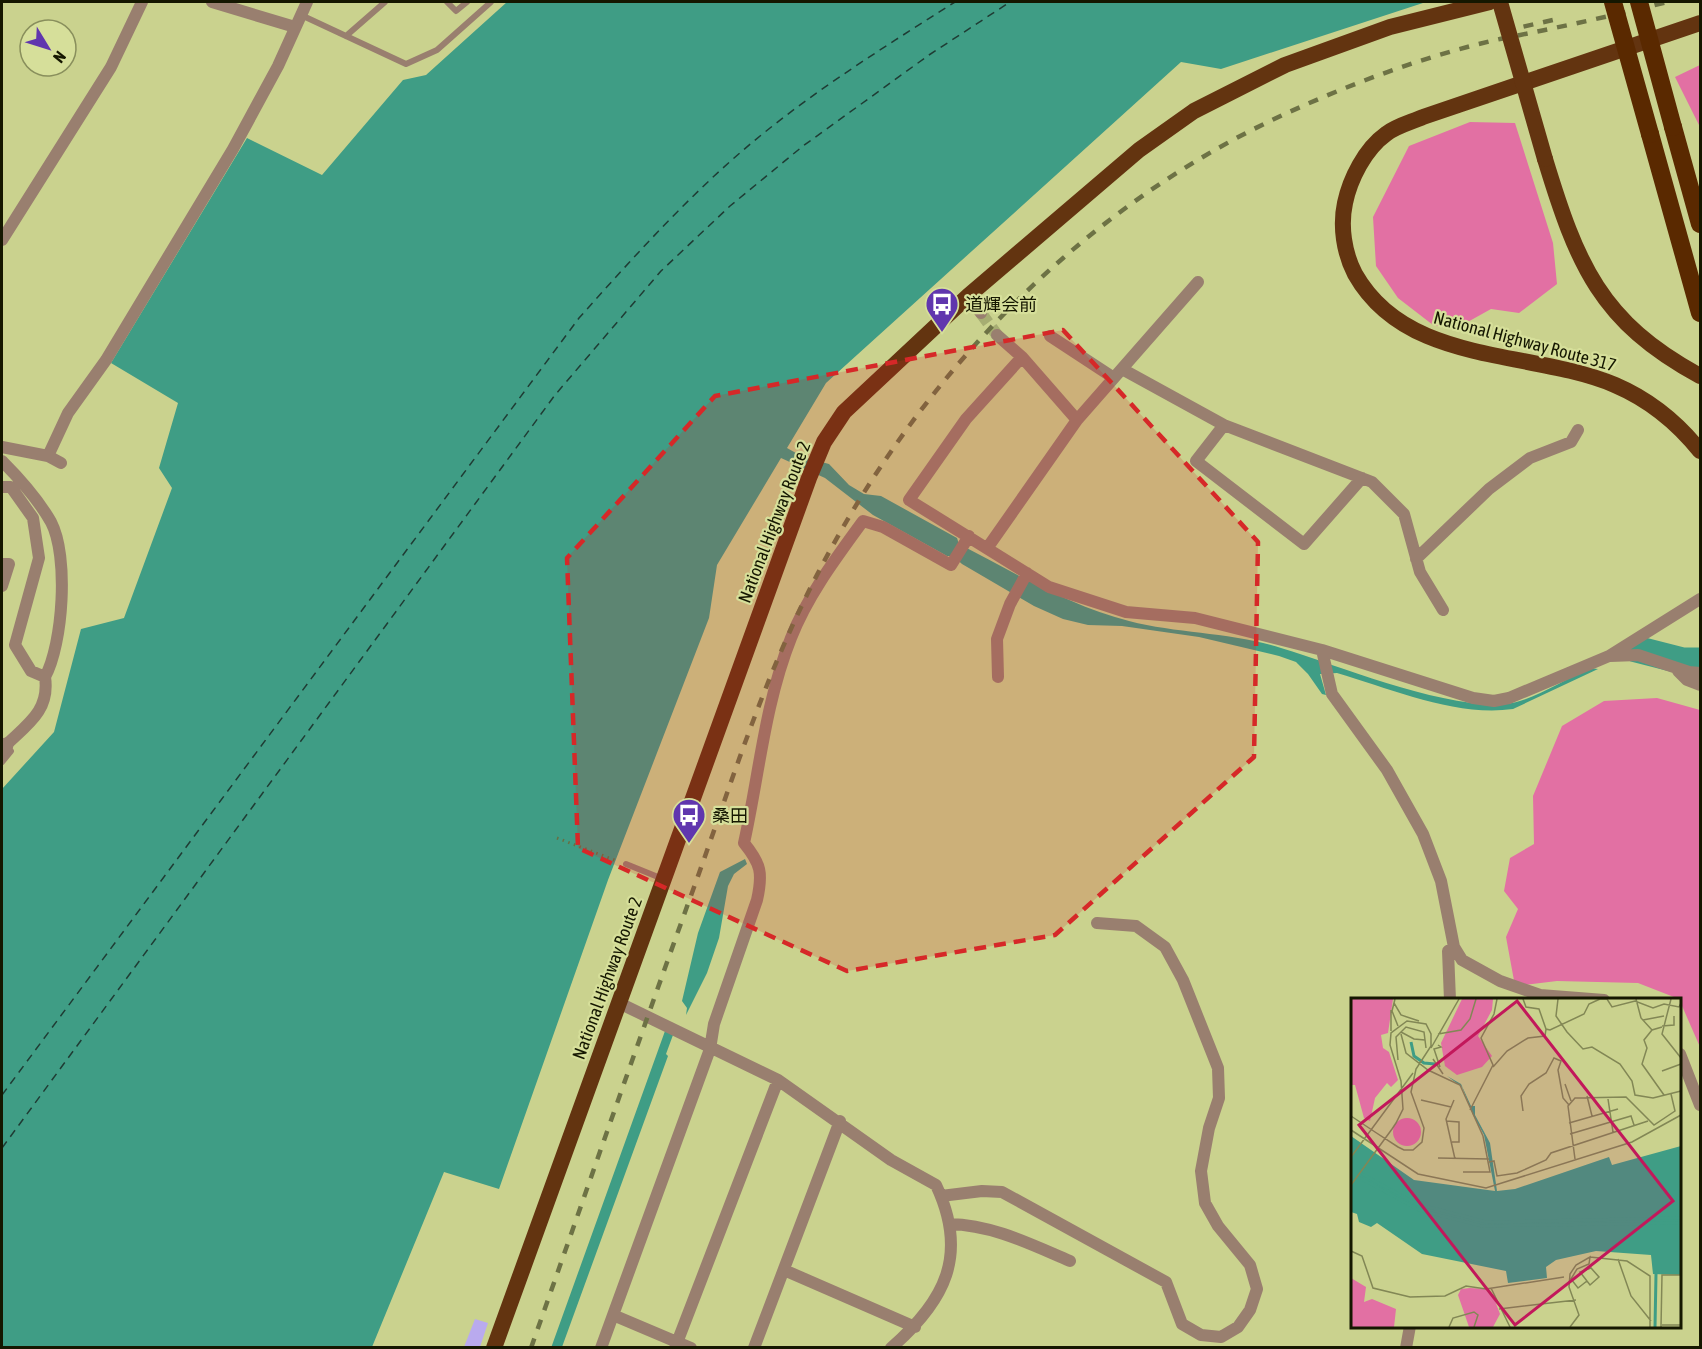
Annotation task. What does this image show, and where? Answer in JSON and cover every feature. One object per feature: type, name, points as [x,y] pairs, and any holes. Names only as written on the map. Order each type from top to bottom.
[{"type":"highway","name":"National Highway Route 2","points":[[494,1347],[809,478],[817,458],[844,412],[968,296],[1139,150],[1194,111],[1285,65],[1390,27],[1490,2]]},
{"type":"highway","points":[[1500,2],[1545,159],[1573,243],[1587,273],[1604,301],[1650,346],[1701,376]]},
{"type":"highway","points":[[1613,2],[1701,313]]},
{"type":"highway","points":[[1639,2],[1701,224]]},
{"type":"highway","name":"National Highway Route 317","points":[[1701,23],[1423,117],[1386,134],[1364,160],[1349,183],[1343,212],[1343,237],[1349,264],[1366,292],[1388,314],[1418,332],[1453,346],[1560,368],[1614,385],[1660,409],[1701,451]]},
{"type":"highway","name":"National Highway Route 317","points":[[1597,60],[1701,30]]},
{"type":"street","points":[[2,240],[111,67],[142,2]]},
{"type":"street","points":[[212,2],[295,27]]},
{"type":"street","points":[[48,456],[68,413],[106,360],[233,149],[278,66],[307,2]]},
{"type":"street","points":[[988,547],[1077,420],[1198,282]]},
{"type":"street","points":[[968,296],[981,313]]},
{"type":"street","points":[[997,334],[1022,357],[1077,420]]},
{"type":"street","points":[[1050,336],[1118,374],[1224,425],[1372,482],[1404,514],[1420,572],[1443,610]]},
{"type":"street","points":[[1022,357],[966,419],[909,500],[1049,586],[1126,612],[1195,618],[1324,661],[1473,698],[1494,701],[1509,698],[1609,656],[1701,599]]},
{"type":"street","points":[[1224,425],[1196,461],[1304,544],[1362,478]]},
{"type":"street","points":[[1416,559],[1489,489],[1530,458],[1571,442],[1578,430]]},
{"type":"street","points":[[2,447],[48,456],[61,463]]},
{"type":"street","points":[[2,461],[19,478],[52,524],[63,573],[60,617],[51,667],[45,677],[47,693],[39,713],[4,747]]},
{"type":"street","points":[[2,487],[11,487],[33,518],[39,558],[15,645],[31,671],[45,677]]},
{"type":"street","points":[[601,1347],[710,1049],[714,1024],[761,883],[759,862],[744,843],[772,697],[791,637],[817,585],[863,521],[883,527],[951,565],[969,536]]},
{"type":"street","points":[[2,564],[9,564],[2,586]]},
{"type":"street","points":[[998,677],[997,639],[1010,604],[1027,573]]},
{"type":"street","points":[[1609,656],[1638,655],[1675,668],[1701,673]]},
{"type":"street","points":[[1324,661],[1332,694],[1387,770],[1423,834],[1441,881],[1454,947],[1462,960],[1500,981],[1540,995],[1588,998]]},
{"type":"street","points":[[1675,668],[1687,680],[1701,685]]},
{"type":"street","points":[[941,1196],[1002,1191],[1166,1282],[1182,1324],[1201,1335],[1221,1336],[1238,1327],[1250,1310],[1257,1290],[1250,1265],[1218,1226],[1205,1203],[1201,1172],[1209,1128],[1219,1098],[1218,1068],[1188,991],[1165,947],[1136,927],[1097,923]]},
{"type":"street","points":[[1449,998],[1447,995],[1448,951],[1454,947]]},
{"type":"street","points":[[619,1003],[778,1080],[840,1121],[891,1160],[936,1185],[949,1224],[952,1256],[940,1293],[915,1327],[891,1347]]},
{"type":"street","points":[[1681,1056],[1701,1105]]},
{"type":"street","points":[[676,1344],[778,1080]]},
{"type":"street","points":[[754,1347],[840,1121]]},
{"type":"street","points":[[949,1224],[976,1224],[1070,1261]]},
{"type":"street","points":[[784,1270],[915,1327]]},
{"type":"street","points":[[613,1315],[676,1344],[691,1347]]},
{"type":"street","points":[[1406,1347],[1410,1328]]},
{"type":"lane","points":[[346,36],[385,2]]},
{"type":"lane","points":[[447,2],[456,11],[467,2]]},
{"type":"lane","points":[[300,15],[406,64],[437,50],[491,2]]},
{"type":"lane","points":[[2,762],[11,751],[4,747]]},
{"type":"lane","points":[[626,864],[663,879]]},
{"type":"path","points":[[557,838],[626,864]]},
{"type":"highlighted area","points":[[1063,330],[1258,542],[1254,757],[1055,935],[847,971],[578,848],[567,558],[715,396]]},
{"type":"shaded area","points":[[1700,65],[1700,127],[1675,77]]},
{"type":"shaded area","points":[[1470,122],[1515,123],[1553,243],[1557,284],[1519,313],[1491,309],[1455,329],[1433,325],[1398,298],[1376,266],[1373,217],[1409,146]]},
{"type":"shaded area","points":[[1657,698],[1700,710],[1700,1047],[1681,1004],[1681,998],[1638,983],[1557,981],[1515,986],[1506,937],[1518,909],[1504,891],[1510,858],[1534,844],[1533,796],[1562,726],[1604,701]]},
{"type":"water","points":[[507,2],[1426,2],[1221,69],[1181,62],[826,383],[787,448],[803,457],[829,464],[849,485],[864,494],[881,496],[957,538],[959,544],[1021,577],[1085,606],[1129,621],[1262,643],[1393,685],[1453,700],[1481,704],[1516,702],[1537,695],[1589,668],[1598,669],[1513,709],[1469,709],[1446,705],[1402,694],[1337,673],[1320,674],[1326,695],[1322,694],[1296,662],[1279,656],[1199,637],[1122,626],[1088,625],[1063,619],[1034,606],[962,564],[953,556],[947,556],[873,515],[825,478],[781,458],[717,565],[709,618],[608,880],[499,1189],[444,1172],[372,1347],[2,1347],[2,789],[54,732],[81,629],[124,618],[172,488],[159,468],[178,403],[111,363],[247,138],[322,175],[403,80],[426,75]]},
{"type":"water","points":[[745,859],[747,864],[734,874],[728,886],[719,938],[707,973],[686,1015],[687,1008],[682,1001],[698,933],[720,872]]},
{"type":"water","points":[[665,1031],[673,1035],[666,1054],[668,1056],[562,1347],[551,1348]]},
{"type":"building","points":[[475,1319],[488,1323],[480,1347],[464,1347]]},
{"type":"waterway","points":[[1636,649],[1683,661],[1700,661]]},
{"type":"ferry route","points":[[2,1095],[579,318],[670,219],[744,149],[837,78],[955,2]]},
{"type":"ferry route","points":[[2,1148],[555,395],[661,271],[730,206],[803,146],[929,55],[1010,2]]},
{"type":"tunnel","points":[[981,313],[997,335]]},
{"type":"railway","points":[[531,1348],[737,764],[786,640],[827,557],[874,477],[928,402],[988,331],[1053,267],[1125,208],[1202,157],[1285,114],[1363,81],[1418,62],[1500,39],[1667,2]]},
{"type":"railway","points":[[1504,31],[1553,20]]},
{"type":"place","name":"道輝会前","points":[[942,333]]},
{"type":"place","name":"桑田","points":[[689,844]]}]
